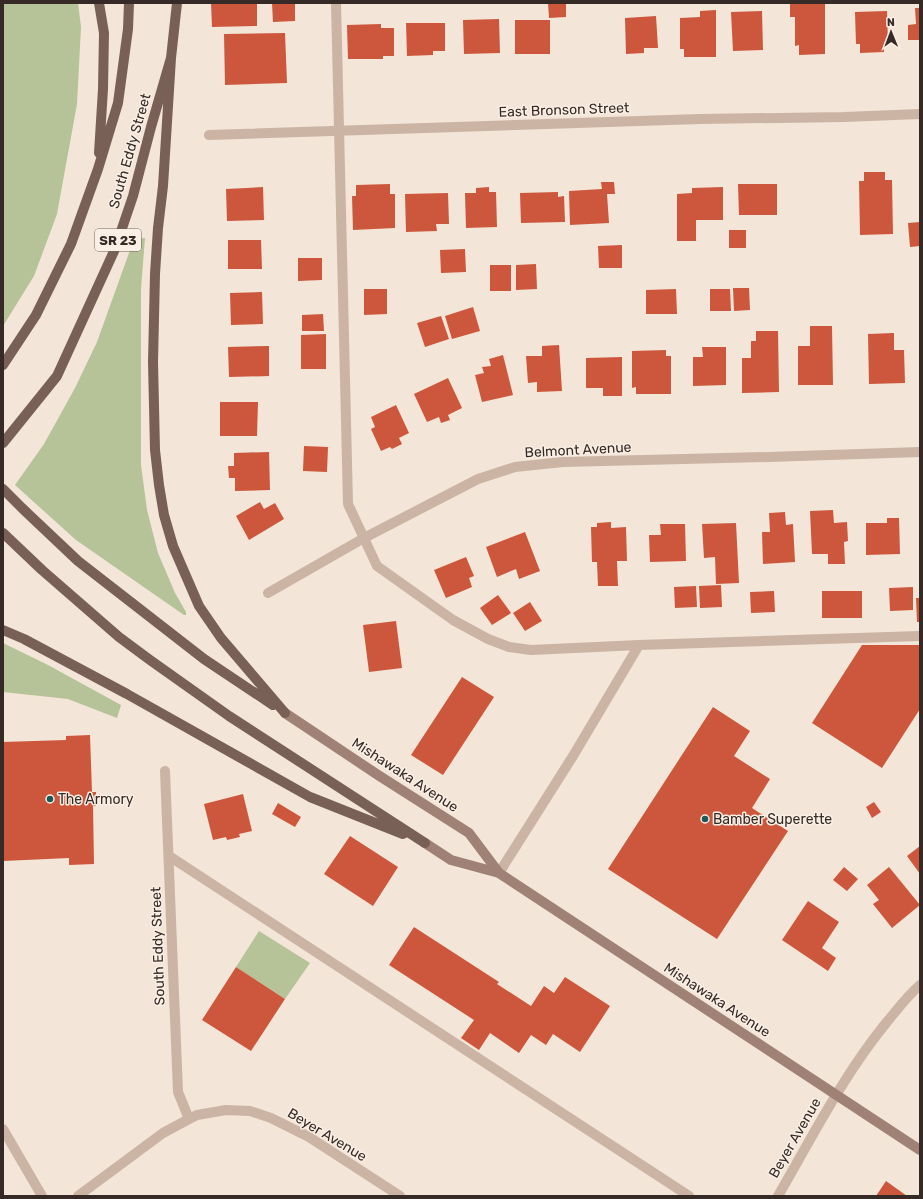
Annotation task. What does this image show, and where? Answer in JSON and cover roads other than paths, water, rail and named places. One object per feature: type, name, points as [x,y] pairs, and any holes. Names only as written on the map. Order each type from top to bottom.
[{"type":"main road","points":[[98,169],[103,89],[104,33],[99,3]]},
{"type":"main road","name":"South Eddy Street","points":[[3,365],[36,314],[71,244],[98,169],[118,103],[128,29],[129,3]]},
{"type":"main road","name":"South Eddy Street","points":[[3,443],[57,376],[115,249],[133,196],[171,58],[177,3]]},
{"type":"main road","points":[[171,58],[163,186],[155,274],[155,450],[164,515],[173,546],[199,606],[221,638],[285,713]]},
{"type":"main road","points":[[3,489],[78,561],[204,659],[285,713]]},
{"type":"main road","points":[[3,532],[42,570],[119,637],[150,660],[230,716],[425,843]]},
{"type":"main road","points":[[3,630],[24,639],[120,690],[310,797],[425,843]]},
{"type":"main road","name":"Mishawaka Avenue","points":[[285,713],[469,833],[499,873]]},
{"type":"main road","name":"Mishawaka Avenue","points":[[425,843],[451,860],[499,873],[920,1150]]},
{"type":"street","points":[[336,3],[348,504],[377,566],[453,620],[488,639],[509,647],[531,650],[920,636]]},
{"type":"street","name":"East Bronson Street","points":[[210,135],[692,120],[837,118],[920,114]]},
{"type":"street","name":"Belmont Avenue","points":[[268,593],[364,538],[478,479],[514,467],[563,462],[920,452]]},
{"type":"street","points":[[499,873],[573,756],[639,645]]},
{"type":"street","name":"South Eddy Street","points":[[166,771],[178,1092],[188,1119]]},
{"type":"street","points":[[169,856],[689,1196]]},
{"type":"street","name":"Beyer Avenue","points":[[778,1196],[836,1094],[869,1044],[910,994],[920,985]]},
{"type":"street","name":"Beyer Avenue","points":[[78,1196],[163,1134],[188,1119],[197,1115],[226,1110],[250,1111],[271,1118],[310,1137],[400,1196]]},
{"type":"street","points":[[3,1129],[42,1196]]},
{"type":"place","name":"The Armory","points":[[50,799]]},
{"type":"place","name":"Bamber Superette","points":[[705,819]]}]
